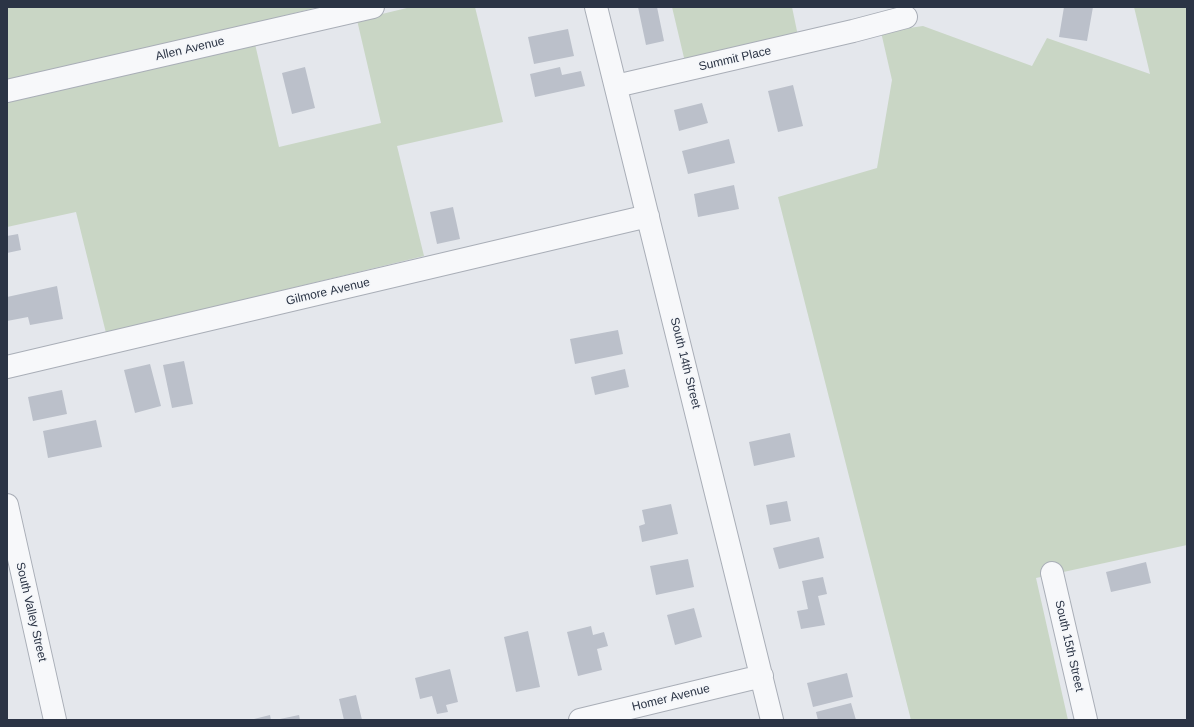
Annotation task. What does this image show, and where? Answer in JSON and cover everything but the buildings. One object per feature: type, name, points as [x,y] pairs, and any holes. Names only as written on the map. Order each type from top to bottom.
[{"type":"street","name":"Allen Avenue","points":[[7,90],[373,7]]},
{"type":"street","name":"South 14th Street","points":[[596,7],[772,720]]},
{"type":"street","name":"Summit Place","points":[[616,86],[854,31],[906,17]]},
{"type":"street","name":"Gilmore Avenue","points":[[7,367],[648,216]]},
{"type":"street","name":"South Valley Street","points":[[7,505],[12,549],[55,720]]},
{"type":"street","name":"South 15th Street","points":[[1052,573],[1086,720]]},
{"type":"street","name":"Homer Avenue","points":[[580,720],[762,676]]},
{"type":"green space","points":[[7,7],[319,7],[254,23],[255,44],[279,147],[381,123],[357,20],[411,7],[475,7],[503,122],[397,146],[424,256],[106,333],[76,212],[7,227]]},
{"type":"green space","points":[[672,7],[792,7],[798,36],[685,62]]},
{"type":"green space","points":[[1134,7],[1187,7],[1187,545],[1036,578],[1068,720],[911,720],[778,197],[877,168],[892,80],[881,32],[923,26],[1032,66],[1047,38],[1150,74]]}]
